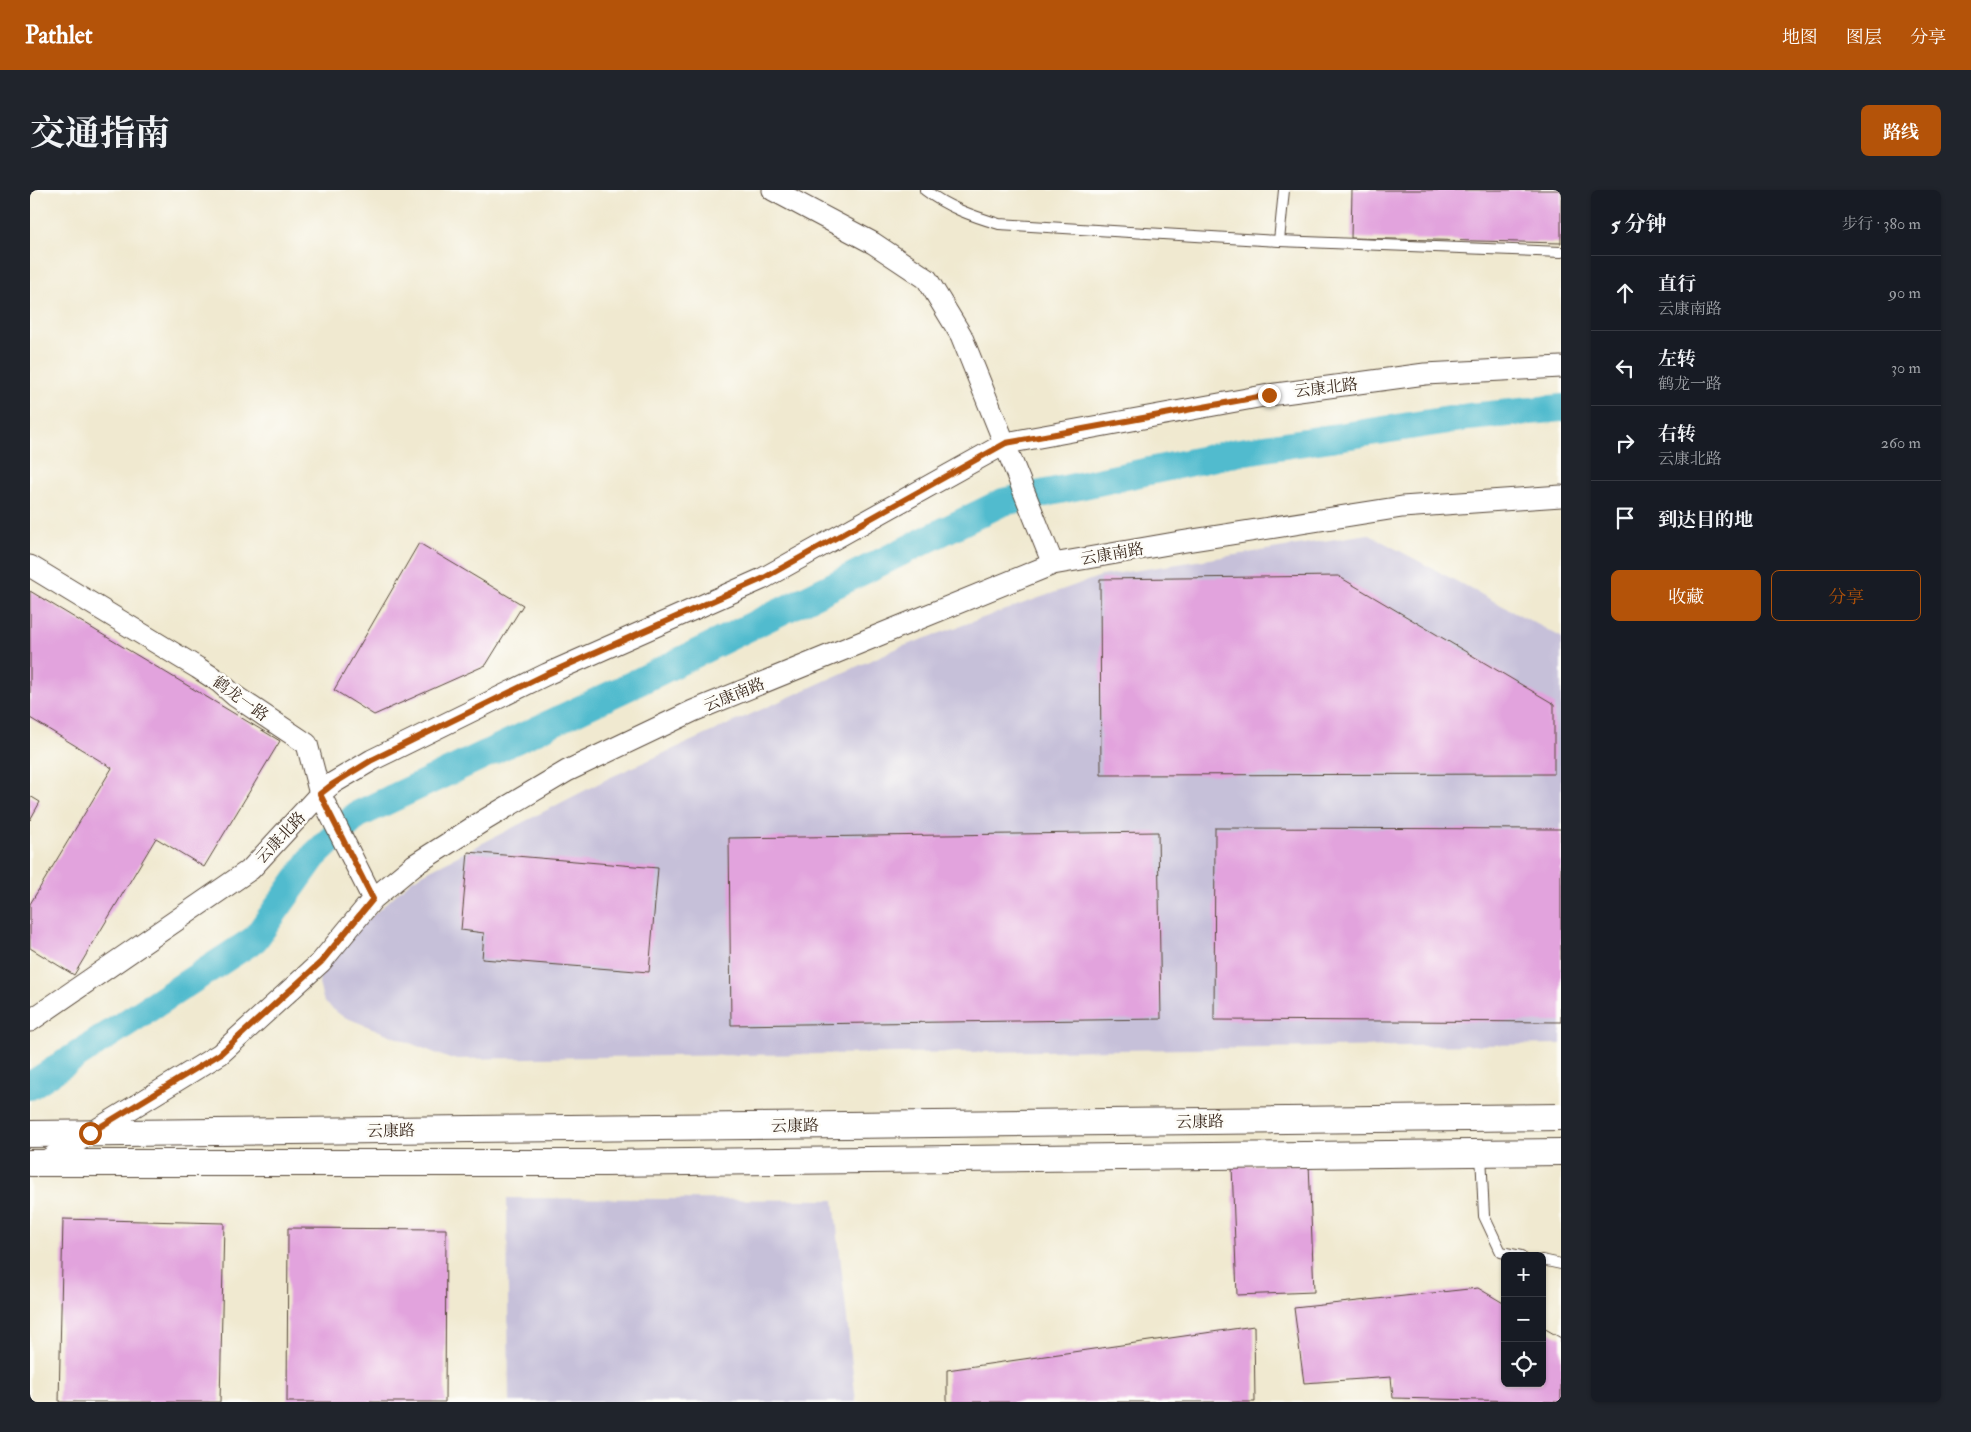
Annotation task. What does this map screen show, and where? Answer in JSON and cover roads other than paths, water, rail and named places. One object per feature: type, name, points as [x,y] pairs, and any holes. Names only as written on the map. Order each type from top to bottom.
[{"type":"street","points":[[773,190],[873,243],[927,278],[961,335],[1053,564]]},
{"type":"street","name":"云康北路","points":[[30,1020],[251,869],[320,794],[372,760],[547,674],[762,579],[1006,443],[1269,395],[1425,374],[1561,367]]},
{"type":"street","name":"云康南路","points":[[34,1165],[220,1054],[321,962],[373,899],[414,865],[483,820],[568,771],[693,711],[1053,564],[1402,507],[1561,496]]},
{"type":"street","name":"鹤龙一路","points":[[30,566],[198,668],[218,681],[235,696],[307,744],[320,794],[373,899]]},
{"type":"street","name":"云康路","points":[[30,1134],[1561,1116]]},
{"type":"street","name":"云康路","points":[[34,1165],[614,1162],[1561,1152]]},
{"type":"lane","points":[[926,190],[936,198],[970,216],[999,224],[1279,241],[1561,252]]},
{"type":"lane","points":[[1279,241],[1284,190]]},
{"type":"lane","points":[[1481,1153],[1484,1216],[1501,1252]]},
{"type":"lane","points":[[1546,1261],[1561,1264]]},
{"type":"waterway","points":[[30,1086],[255,939],[314,856],[357,815],[638,682],[1003,502],[1239,452],[1469,417],[1561,408]]}]
